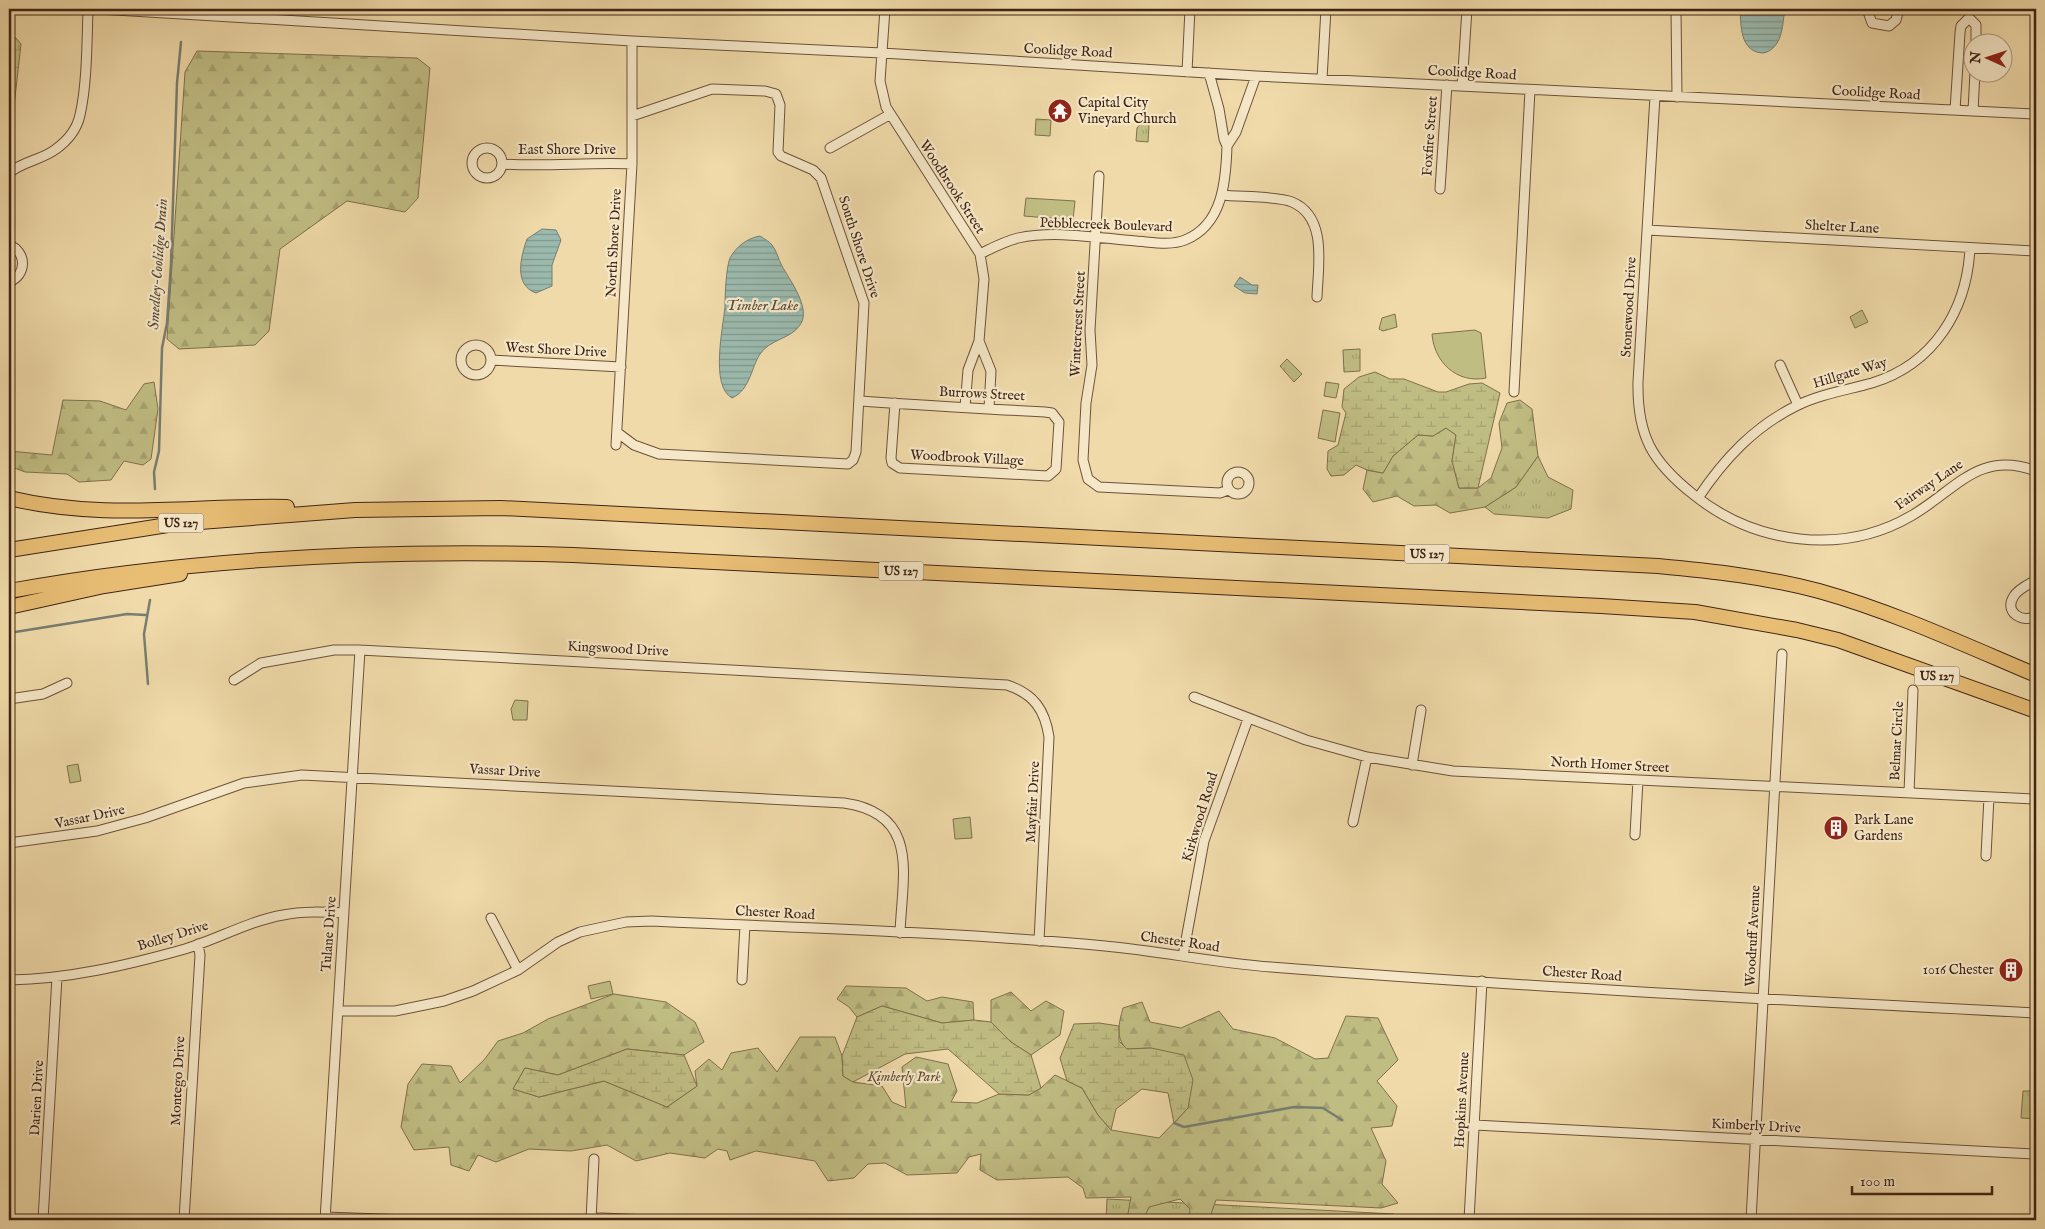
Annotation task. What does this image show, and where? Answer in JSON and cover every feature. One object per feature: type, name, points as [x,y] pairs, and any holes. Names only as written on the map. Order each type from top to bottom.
[{"type":"highway","points":[[9,498],[56,507],[108,512],[285,506],[355,510]]},
{"type":"highway","name":"US 127","points":[[9,550],[174,524],[355,510],[470,508],[582,511],[1658,566],[1734,573],[1820,591],[1877,610],[1974,648],[2036,675]]},
{"type":"highway","name":"US 127","points":[[9,591],[133,571],[245,560],[392,553],[550,554],[1695,612],[1741,619],[1838,640],[2036,711]]},
{"type":"highway","points":[[9,607],[78,591],[189,573],[245,560]]},
{"type":"highway","points":[[1838,640],[2036,719]]},
{"type":"highway","points":[[1974,648],[2036,669]]},
{"type":"street","points":[[9,173],[23,163],[55,150],[69,137],[75,127],[80,116],[82,99],[88,9]]},
{"type":"street","name":"Coolidge Road","points":[[98,9],[1256,76],[2036,114]]},
{"type":"street","name":"Woodbrook Street","points":[[885,9],[881,90],[889,115],[980,254],[984,279],[979,341],[970,361],[965,407]]},
{"type":"street","points":[[1187,72],[1190,9]]},
{"type":"street","points":[[1322,79],[1326,9]]},
{"type":"street","points":[[1462,86],[1467,9]]},
{"type":"street","points":[[1676,9],[1677,97]]},
{"type":"street","points":[[1867,9],[1872,23],[1889,26],[1896,20],[1899,9]]},
{"type":"street","points":[[1955,110],[1961,26],[1969,13],[1976,25],[1976,32]]},
{"type":"street","name":"North Shore Drive","points":[[616,446],[632,164],[632,41]]},
{"type":"street","name":"Pebblecreek Boulevard","points":[[1209,73],[1227,146]]},
{"type":"street","name":"Pebblecreek Boulevard","points":[[980,254],[1002,244],[1033,236],[1173,243],[1193,236],[1206,224],[1216,210],[1222,196],[1227,146],[1236,132],[1256,76]]},
{"type":"street","points":[[1973,111],[1974,82]]},
{"type":"street","name":"Foxfire Street","points":[[1440,189],[1447,85]]},
{"type":"street","name":"South Shore Drive","points":[[618,433],[634,445],[659,454],[845,464],[853,460],[856,452],[865,312],[862,294],[821,178],[813,170],[781,156],[778,152],[780,104],[776,94],[765,91],[712,89],[632,116]]},
{"type":"street","points":[[1514,392],[1530,90]]},
{"type":"street","name":"Stonewood Drive","points":[[1655,96],[1638,415],[1645,438],[1657,457],[1678,481],[1698,498]]},
{"type":"street","points":[[830,148],[889,115]]},
{"type":"street","name":"East Shore Drive","points":[[502,164],[538,166],[595,163],[632,164]]},
{"type":"street","name":"Wintercrest Street","points":[[1099,176],[1090,330],[1092,365],[1086,403],[1083,460],[1088,479],[1099,487],[1220,493],[1228,490]]},
{"type":"street","points":[[1222,196],[1291,202],[1308,214],[1317,232],[1319,246],[1317,297]]},
{"type":"street","name":"Shelter Lane","points":[[1647,230],[2036,251]]},
{"type":"street","points":[[9,245],[18,250],[23,262],[20,274],[9,282]]},
{"type":"street","name":"Hillgate Way","points":[[1698,498],[1720,466],[1741,443],[1767,422],[1798,405],[1889,377],[1921,357],[1941,335],[1958,305],[1967,274],[1970,248]]},
{"type":"street","points":[[979,341],[990,363],[989,409]]},
{"type":"street","points":[[970,361],[979,356],[990,363]]},
{"type":"street","name":"West Shore Drive","points":[[490,360],[621,367]]},
{"type":"street","points":[[1780,365],[1798,405]]},
{"type":"street","name":"Burrows Street","points":[[860,402],[1055,414],[1058,422],[1056,469],[1048,476]]},
{"type":"street","name":"Woodbrook Village","points":[[894,403],[891,458],[892,462],[900,468],[1048,476]]},
{"type":"street","name":"Fairway Lane","points":[[1698,498],[1718,512],[1754,529],[1787,538],[1828,540],[1852,537],[1888,527],[1932,503],[1960,479],[1980,469],[2013,466],[2036,471]]},
{"type":"street","points":[[2036,580],[2015,594],[2011,604],[2012,611],[2019,618],[2028,619],[2036,616]]},
{"type":"street","name":"Kingswood Drive","points":[[234,680],[261,663],[334,650],[360,650],[1008,685]]},
{"type":"street","name":"Tulane Drive","points":[[325,1218],[360,650]]},
{"type":"street","name":"Woodruff Avenue","points":[[1751,1220],[1782,654]]},
{"type":"street","points":[[9,699],[43,694],[67,683]]},
{"type":"street","name":"Mayfair Drive","points":[[1008,685],[1034,698],[1047,720],[1049,737],[1039,941]]},
{"type":"street","name":"Belmar Circle","points":[[1908,793],[1913,690]]},
{"type":"street","name":"North Homer Street","points":[[1194,697],[1306,740],[1367,757],[1412,765],[1481,772],[2036,799]]},
{"type":"street","points":[[1412,765],[1421,710]]},
{"type":"street","name":"Kirkwood Road","points":[[1183,956],[1204,841],[1248,719]]},
{"type":"street","points":[[1353,822],[1367,757]]},
{"type":"street","name":"Vassar Drive","points":[[9,843],[97,831],[145,818],[244,784],[272,778],[302,775],[857,805],[872,809],[887,820],[897,832],[901,843],[904,856],[900,933]]},
{"type":"street","points":[[1635,836],[1638,780]]},
{"type":"street","points":[[1986,856],[1989,797]]},
{"type":"street","name":"Bolley Drive","points":[[9,980],[57,977],[122,966],[198,944],[282,914],[306,912],[344,913]]},
{"type":"street","points":[[491,918],[518,970]]},
{"type":"street","name":"Chester Road","points":[[338,1011],[395,1011],[444,1001],[473,991],[518,970],[558,942],[580,932],[604,926],[652,921],[1039,941],[1104,946],[1265,966],[1763,999],[2036,1013]]},
{"type":"street","points":[[742,980],[745,925]]},
{"type":"street","name":"Montego Drive","points":[[184,1220],[199,965],[198,944]]},
{"type":"street","name":"Darien Drive","points":[[43,1220],[57,977]]},
{"type":"street","name":"Hopkins Avenue","points":[[1469,1220],[1482,981]]},
{"type":"street","name":"Kimberly Drive","points":[[1475,1125],[2036,1154]]},
{"type":"street","points":[[591,1219],[594,1159]]},
{"type":"street","points":[[325,1218],[409,1220]]},
{"type":"street","points":[[542,1220],[648,1220]]},
{"type":"green space","points":[[9,37],[16,38],[21,44],[9,151]]},
{"type":"green space","points":[[197,51],[417,58],[430,68],[418,198],[405,212],[347,201],[280,249],[269,331],[255,345],[179,349],[167,339],[185,72]]},
{"type":"green space","points":[[1036,119],[1051,120],[1050,136],[1035,135]]},
{"type":"green space","points":[[1144,120],[1149,125],[1148,142],[1136,141],[1137,128]]},
{"type":"green space","points":[[1026,198],[1075,201],[1073,220],[1024,216]]},
{"type":"green space","points":[[1862,310],[1868,322],[1855,328],[1850,317]]},
{"type":"green space","points":[[1395,314],[1397,327],[1383,331],[1379,329],[1382,318]]},
{"type":"green space","points":[[1475,330],[1481,333],[1486,378],[1466,378],[1449,369],[1437,354],[1432,334]]},
{"type":"green space","points":[[1360,349],[1360,371],[1344,372],[1343,350]]},
{"type":"green space","points":[[1287,359],[1302,374],[1294,382],[1280,366]]},
{"type":"green space","points":[[1375,372],[1390,379],[1404,379],[1438,392],[1446,392],[1469,384],[1482,383],[1500,393],[1478,488],[1459,488],[1452,461],[1456,435],[1446,428],[1433,436],[1418,435],[1393,456],[1383,473],[1367,470],[1356,465],[1344,475],[1331,476],[1327,469],[1328,451],[1338,445],[1346,413],[1342,407],[1344,389],[1359,377]]},
{"type":"green space","points":[[154,382],[158,409],[151,459],[143,465],[124,461],[111,480],[79,482],[67,474],[25,472],[9,466],[9,451],[52,455],[63,400],[100,401],[126,410],[144,384]]},
{"type":"green space","points":[[1326,382],[1339,384],[1336,398],[1324,396]]},
{"type":"green space","points":[[1520,400],[1532,409],[1538,456],[1516,487],[1485,507],[1450,513],[1436,505],[1414,506],[1397,496],[1373,502],[1363,489],[1367,470],[1383,473],[1393,456],[1418,435],[1433,436],[1446,428],[1456,435],[1452,461],[1459,488],[1478,488],[1491,478],[1502,448],[1499,423],[1507,403]]},
{"type":"green space","points":[[1323,410],[1340,413],[1335,442],[1318,438]]},
{"type":"green space","points":[[1538,456],[1548,477],[1573,490],[1571,509],[1548,518],[1494,514],[1485,507],[1516,487]]},
{"type":"green space","points":[[515,700],[528,701],[527,720],[513,720],[511,709]]},
{"type":"green space","points":[[78,764],[81,781],[70,783],[67,766]]},
{"type":"green space","points":[[970,817],[972,838],[955,839],[953,819]]},
{"type":"green space","points":[[610,981],[613,994],[591,999],[588,986]]},
{"type":"green space","points":[[846,986],[906,988],[927,1001],[942,997],[973,1002],[974,1020],[942,1023],[882,1006],[857,1017],[849,1007],[837,999]]},
{"type":"green space","points":[[1011,992],[1031,1011],[1046,1001],[1064,1011],[1060,1035],[1031,1055],[1011,1042],[991,1022],[991,1000]]},
{"type":"green space","name":"Kimberly Park","points":[[614,994],[666,1002],[695,1022],[704,1042],[684,1055],[627,1049],[558,1075],[525,1068],[513,1089],[539,1097],[604,1081],[667,1107],[697,1086],[695,1071],[709,1059],[722,1070],[731,1053],[758,1048],[777,1072],[800,1037],[835,1037],[842,1056],[843,1076],[853,1082],[882,1086],[892,1102],[906,1108],[902,1067],[916,1057],[948,1064],[957,1091],[951,1102],[977,1103],[999,1094],[1029,1095],[1041,1088],[1055,1075],[1082,1088],[1098,1115],[1111,1130],[1159,1138],[1188,1108],[1151,1048],[1126,1049],[1119,1034],[1123,1008],[1142,1002],[1150,1022],[1181,1028],[1219,1011],[1233,1029],[1275,1038],[1315,1059],[1328,1058],[1346,1016],[1378,1018],[1398,1060],[1377,1081],[1397,1106],[1392,1126],[1371,1128],[1386,1161],[1382,1184],[1398,1203],[1381,1208],[1216,1200],[1209,1220],[1189,1220],[1190,1209],[1180,1199],[1149,1207],[1143,1220],[1123,1220],[1127,1219],[1131,1197],[1086,1198],[1083,1188],[1068,1177],[997,1180],[980,1170],[981,1154],[969,1157],[957,1173],[907,1175],[885,1163],[868,1164],[854,1178],[828,1181],[815,1161],[756,1151],[730,1160],[727,1151],[718,1149],[705,1158],[670,1153],[636,1161],[607,1145],[571,1151],[529,1149],[496,1162],[478,1155],[469,1171],[451,1165],[449,1147],[414,1150],[401,1127],[408,1084],[422,1064],[451,1066],[460,1083],[484,1060],[498,1041],[523,1033],[548,1019]]},
{"type":"green space","points":[[882,1006],[942,1023],[974,1020],[991,1022],[1011,1042],[1031,1055],[1041,1088],[1029,1095],[999,1094],[948,1049],[905,1054],[853,1082],[843,1076],[842,1056],[857,1017]]},
{"type":"green space","points":[[1099,1023],[1119,1026],[1119,1041],[1127,1049],[1151,1048],[1184,1055],[1193,1080],[1188,1108],[1174,1123],[1168,1093],[1142,1089],[1116,1109],[1111,1130],[1098,1115],[1082,1088],[1067,1081],[1060,1058],[1074,1024]]},
{"type":"green space","points":[[627,1049],[684,1055],[697,1086],[667,1107],[604,1081],[539,1097],[513,1089],[525,1068],[558,1075]]},
{"type":"green space","points":[[2023,1091],[2036,1091],[2036,1119],[2021,1118]]},
{"type":"green space","points":[[1107,1199],[1394,1214],[1393,1220],[1106,1220]]},
{"type":"water","points":[[1740,9],[1785,9],[1779,39],[1771,50],[1762,53],[1749,48],[1743,37]]},
{"type":"water","points":[[542,229],[556,230],[561,240],[552,265],[552,286],[536,293],[524,284],[521,277],[521,261],[527,239]]},
{"type":"water","name":"Timber Lake","points":[[760,236],[772,245],[794,286],[801,303],[803,318],[796,330],[764,349],[743,390],[732,398],[725,392],[721,382],[719,356],[728,268],[730,258],[735,250],[746,241]]},
{"type":"water","points":[[1240,277],[1252,285],[1258,285],[1257,294],[1245,293],[1234,286]]},
{"type":"waterway","name":"Smedley-Coolidge Drain","points":[[155,489],[154,472],[159,451],[162,348],[167,323],[171,264],[177,83],[181,42]]},
{"type":"waterway","name":"Smedley-Coolidge Drain","points":[[148,684],[144,634],[150,600]]},
{"type":"waterway","points":[[9,633],[127,614],[146,615]]},
{"type":"waterway","points":[[1174,1123],[1184,1127],[1294,1107],[1323,1108],[1342,1120]]},
{"type":"place","name":"Capital City Vineyard Church","points":[[1060,111]]},
{"type":"place","name":"Park Lane Gardens","points":[[1836,828]]},
{"type":"place","name":"1016 Chester","points":[[2011,970]]}]
